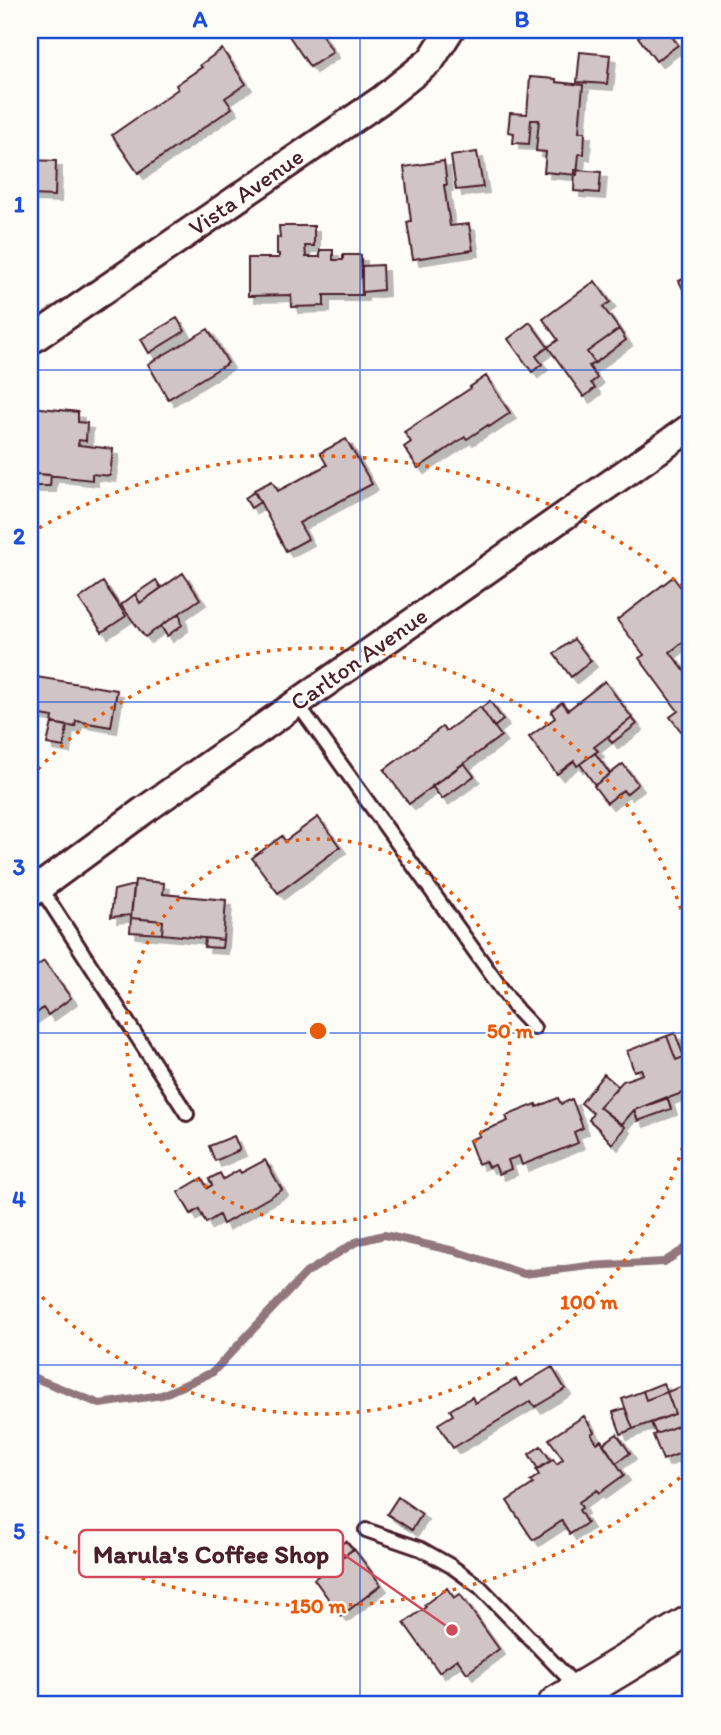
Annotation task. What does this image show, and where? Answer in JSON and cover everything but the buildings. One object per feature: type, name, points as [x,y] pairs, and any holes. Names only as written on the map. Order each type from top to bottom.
[{"type":"street","name":"Vista Avenue","points":[[30,341],[380,100],[431,60],[450,30]]},
{"type":"street","name":"Carlton Avenue","points":[[35,891],[143,811],[691,427]]},
{"type":"street","points":[[569,1698],[691,1624]]},
{"type":"lane","points":[[297,703],[516,1009],[534,1028]]},
{"type":"lane","points":[[35,891],[187,1114]]},
{"type":"lane","points":[[366,1530],[421,1549],[452,1566],[481,1587],[569,1698]]},
{"type":"waterway","points":[[30,1376],[100,1404],[162,1395],[213,1372],[306,1273],[356,1242],[384,1235],[455,1251],[524,1274],[589,1266],[664,1262],[691,1245]]},
{"type":"place","name":"Marula's Coffee Shop","points":[[452,1630]]}]
